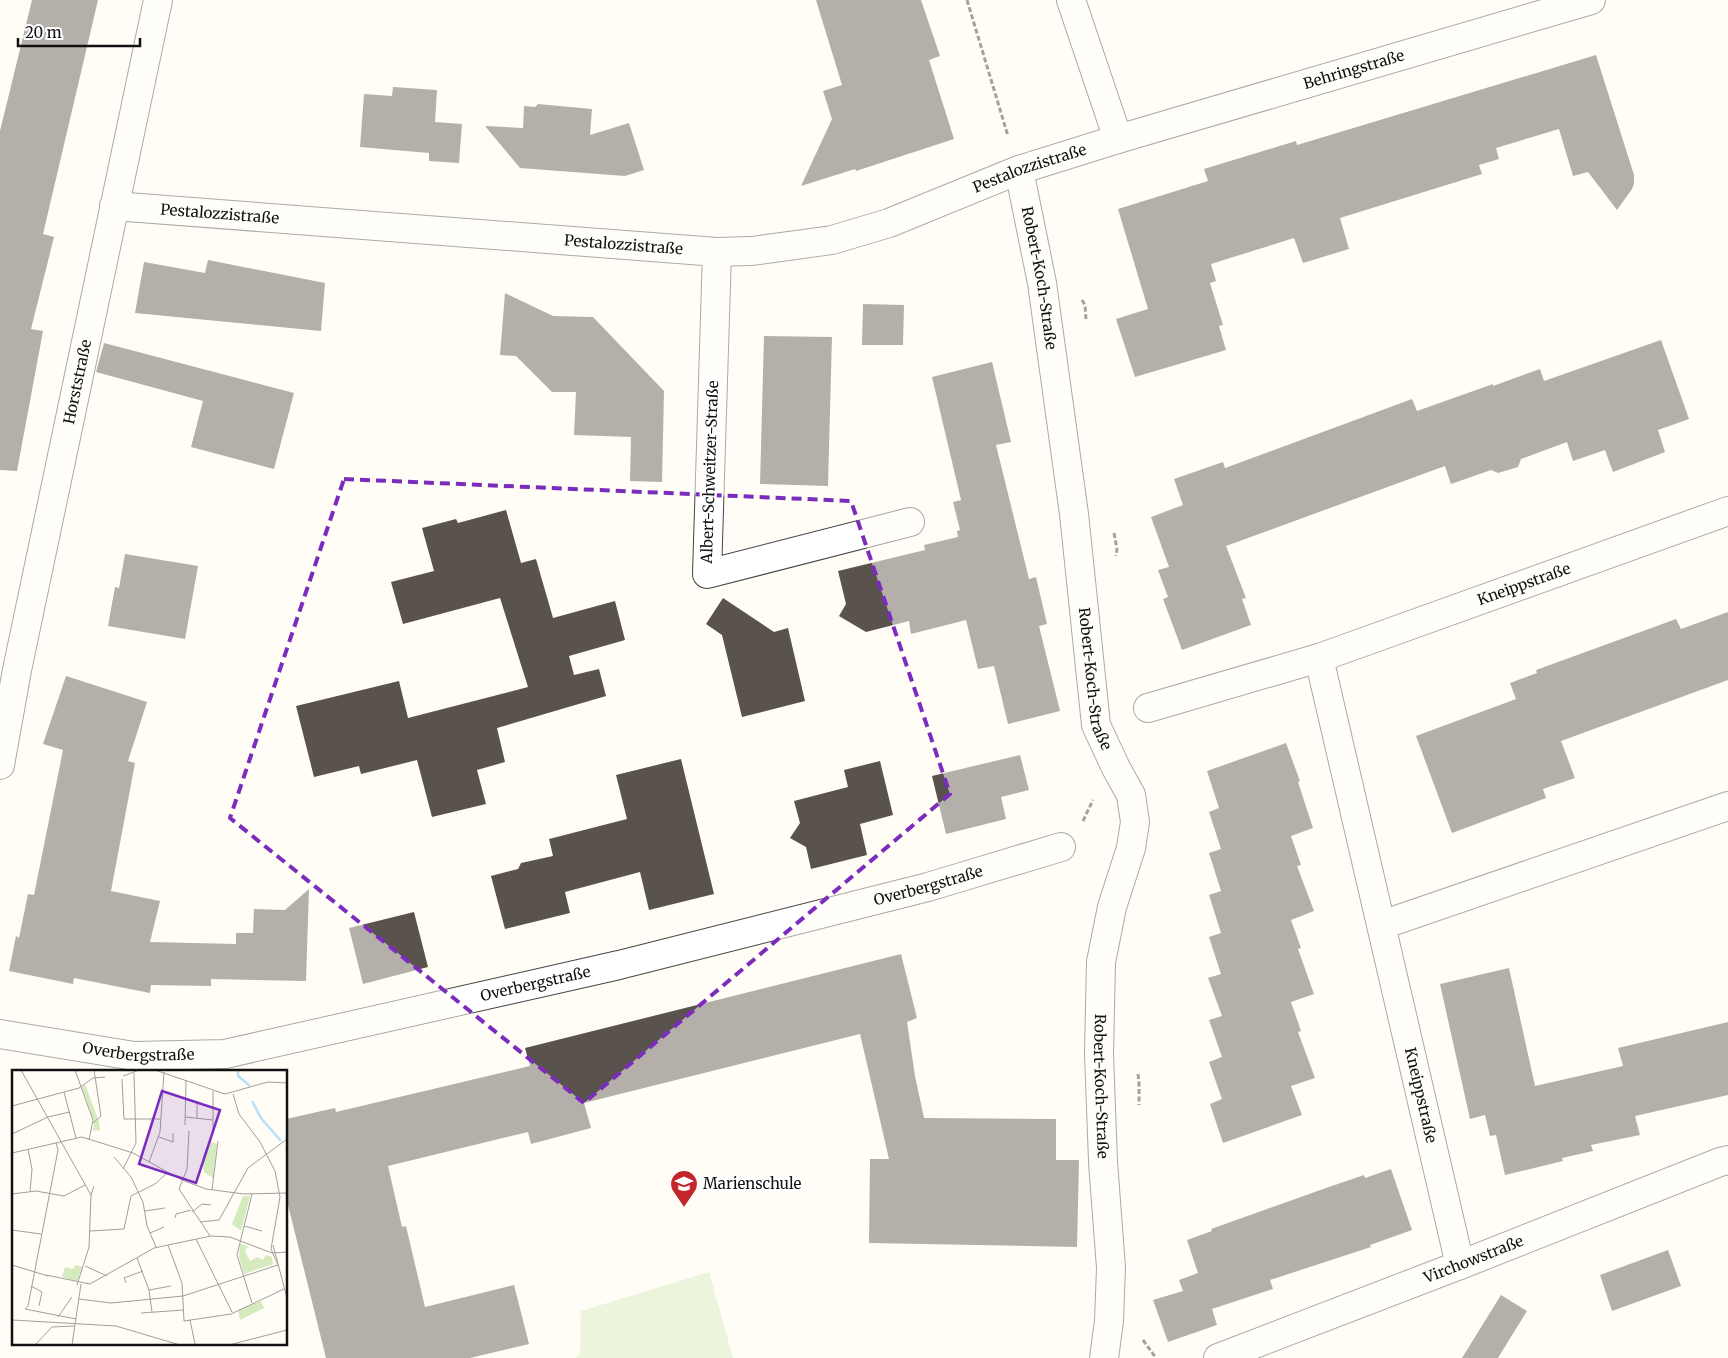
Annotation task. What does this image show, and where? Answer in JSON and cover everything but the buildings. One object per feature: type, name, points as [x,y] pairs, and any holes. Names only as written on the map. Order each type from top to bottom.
[{"type":"street","name":"Horststraße","points":[[0,765],[8,667],[114,206],[158,0]]},
{"type":"street","points":[[1071,0],[1118,139]]},
{"type":"street","name":"Behringstraße","points":[[1118,139],[1591,0]]},
{"type":"street","name":"Pestalozzistraße","points":[[114,206],[717,252],[752,251],[832,240],[890,223],[1019,170],[1118,139]]},
{"type":"street","name":"Robert-Koch-Straße","points":[[1019,170],[1042,283],[1049,331],[1074,514],[1096,725],[1116,768],[1131,794],[1135,822],[1131,848],[1112,906],[1101,962],[1099,1054],[1102,1152],[1111,1268],[1109,1322],[1104,1358]]},
{"type":"street","name":"Albert-Schweitzer-Straße","points":[[717,252],[707,574],[910,522]]},
{"type":"street","name":"Kneippstraße","points":[[1148,708],[1319,658],[1728,511]]},
{"type":"street","name":"Kneippstraße","points":[[1319,658],[1460,1265]]},
{"type":"street","points":[[1382,925],[1728,806]]},
{"type":"street","name":"Overbergstraße","points":[[0,1034],[134,1056],[224,1054],[628,963],[928,887],[1061,847]]},
{"type":"street","name":"Virchowstraße","points":[[1218,1358],[1728,1160]]},
{"type":"path","points":[[967,0],[1019,170]]},
{"type":"highlighted area","points":[[344,479],[851,501],[950,794],[584,1103],[230,818]]},
{"type":"green space","points":[[709,1272],[733,1358],[575,1358],[580,1354],[581,1311]]},
{"type":"place","name":"Marienschule","points":[[684,1208]]}]
